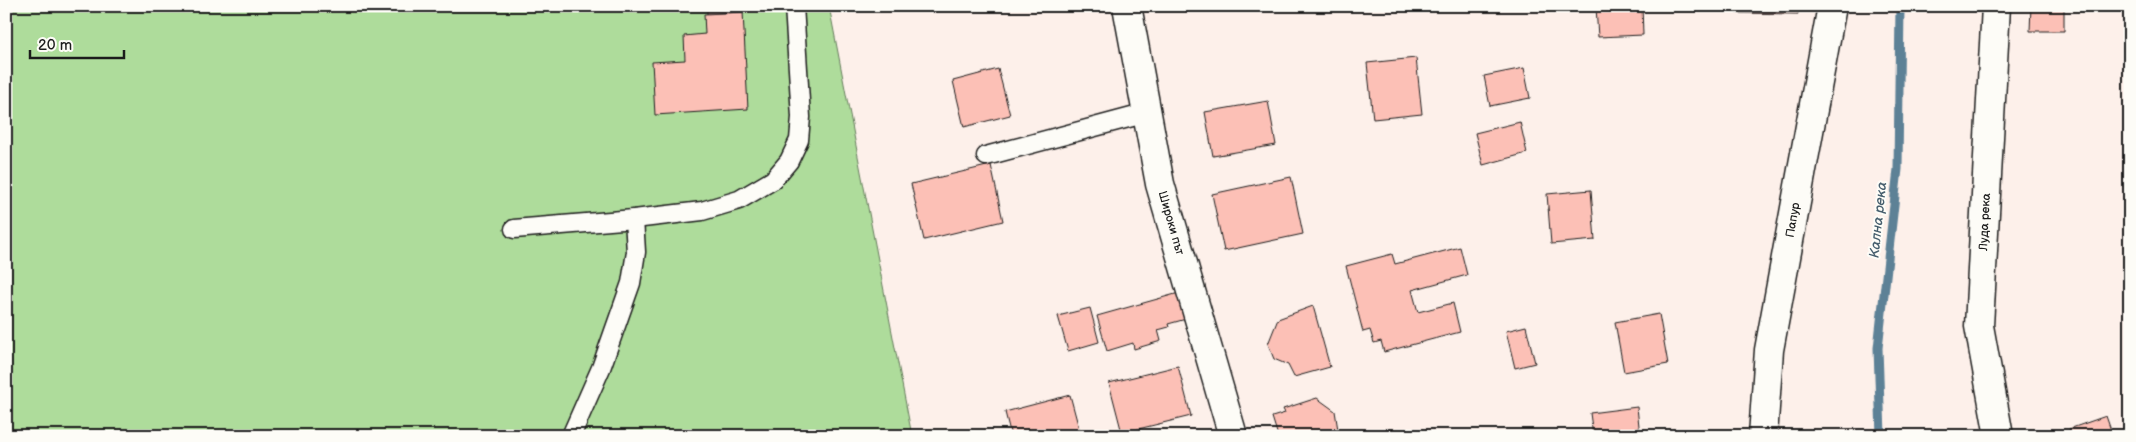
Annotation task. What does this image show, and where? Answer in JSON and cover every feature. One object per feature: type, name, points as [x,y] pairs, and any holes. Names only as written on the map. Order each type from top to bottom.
[{"type":"street","name":"Широки път","points":[[1127,6],[1160,184],[1233,436]]},
{"type":"street","name":"Папур","points":[[1763,436],[1769,350],[1832,6]]},
{"type":"street","name":"Луда река","points":[[1996,6],[1980,326],[1999,436]]},
{"type":"lane","points":[[514,229],[634,219],[702,210],[739,200],[773,180],[789,161],[799,140],[801,118],[794,6]]},
{"type":"lane","points":[[986,156],[1147,113]]},
{"type":"lane","points":[[571,436],[601,368],[631,283],[636,252],[634,219]]},
{"type":"green space","points":[[6,6],[829,6],[912,436],[6,436]]},
{"type":"building","points":[[707,6],[742,6],[743,12],[707,14]]},
{"type":"building","points":[[1642,6],[1643,35],[1598,37],[1596,7]]},
{"type":"building","points":[[1737,6],[1798,6],[1798,14],[1736,13]]},
{"type":"building","points":[[2031,6],[2064,6],[2064,31],[2030,31]]},
{"type":"building","points":[[743,12],[748,109],[655,115],[652,62],[685,60],[684,36],[705,34],[704,14]]},
{"type":"building","points":[[1416,58],[1422,114],[1373,119],[1367,63]]},
{"type":"building","points":[[1524,68],[1530,98],[1490,106],[1484,76]]},
{"type":"building","points":[[998,69],[1010,115],[964,127],[953,81]]},
{"type":"building","points":[[1268,101],[1276,145],[1213,156],[1205,112]]},
{"type":"building","points":[[1520,122],[1527,153],[1483,165],[1475,133]]},
{"type":"building","points":[[991,165],[1003,221],[924,240],[911,184]]},
{"type":"building","points":[[1291,177],[1303,234],[1224,251],[1212,194]]},
{"type":"building","points":[[1591,190],[1595,240],[1551,244],[1547,194]]},
{"type":"building","points":[[1460,247],[1467,275],[1412,290],[1418,312],[1453,303],[1460,332],[1384,352],[1381,341],[1374,343],[1370,330],[1363,332],[1346,266],[1392,254],[1395,264]]},
{"type":"building","points":[[1179,293],[1186,319],[1168,324],[1169,327],[1158,330],[1161,341],[1134,349],[1133,343],[1107,351],[1097,316]]},
{"type":"building","points":[[1313,306],[1330,367],[1294,377],[1288,365],[1274,359],[1268,344],[1278,319]]},
{"type":"building","points":[[1090,308],[1099,342],[1068,351],[1058,316]]},
{"type":"building","points":[[1659,314],[1668,364],[1624,372],[1615,322]]},
{"type":"building","points":[[1526,326],[1535,363],[1515,368],[1506,331]]},
{"type":"building","points":[[1178,366],[1191,416],[1122,433],[1109,383]]},
{"type":"building","points":[[1070,395],[1081,436],[1011,436],[1005,412]]},
{"type":"building","points":[[1317,398],[1335,411],[1338,430],[1333,432],[1334,436],[1278,436],[1272,417],[1285,413],[1283,409]]},
{"type":"building","points":[[1637,407],[1640,436],[1593,436],[1590,413]]},
{"type":"building","points":[[2106,416],[2113,436],[2072,436],[2069,429]]},
{"type":"waterway","name":"Кална река","points":[[1881,436],[1878,348],[1898,169],[1900,6]]}]
